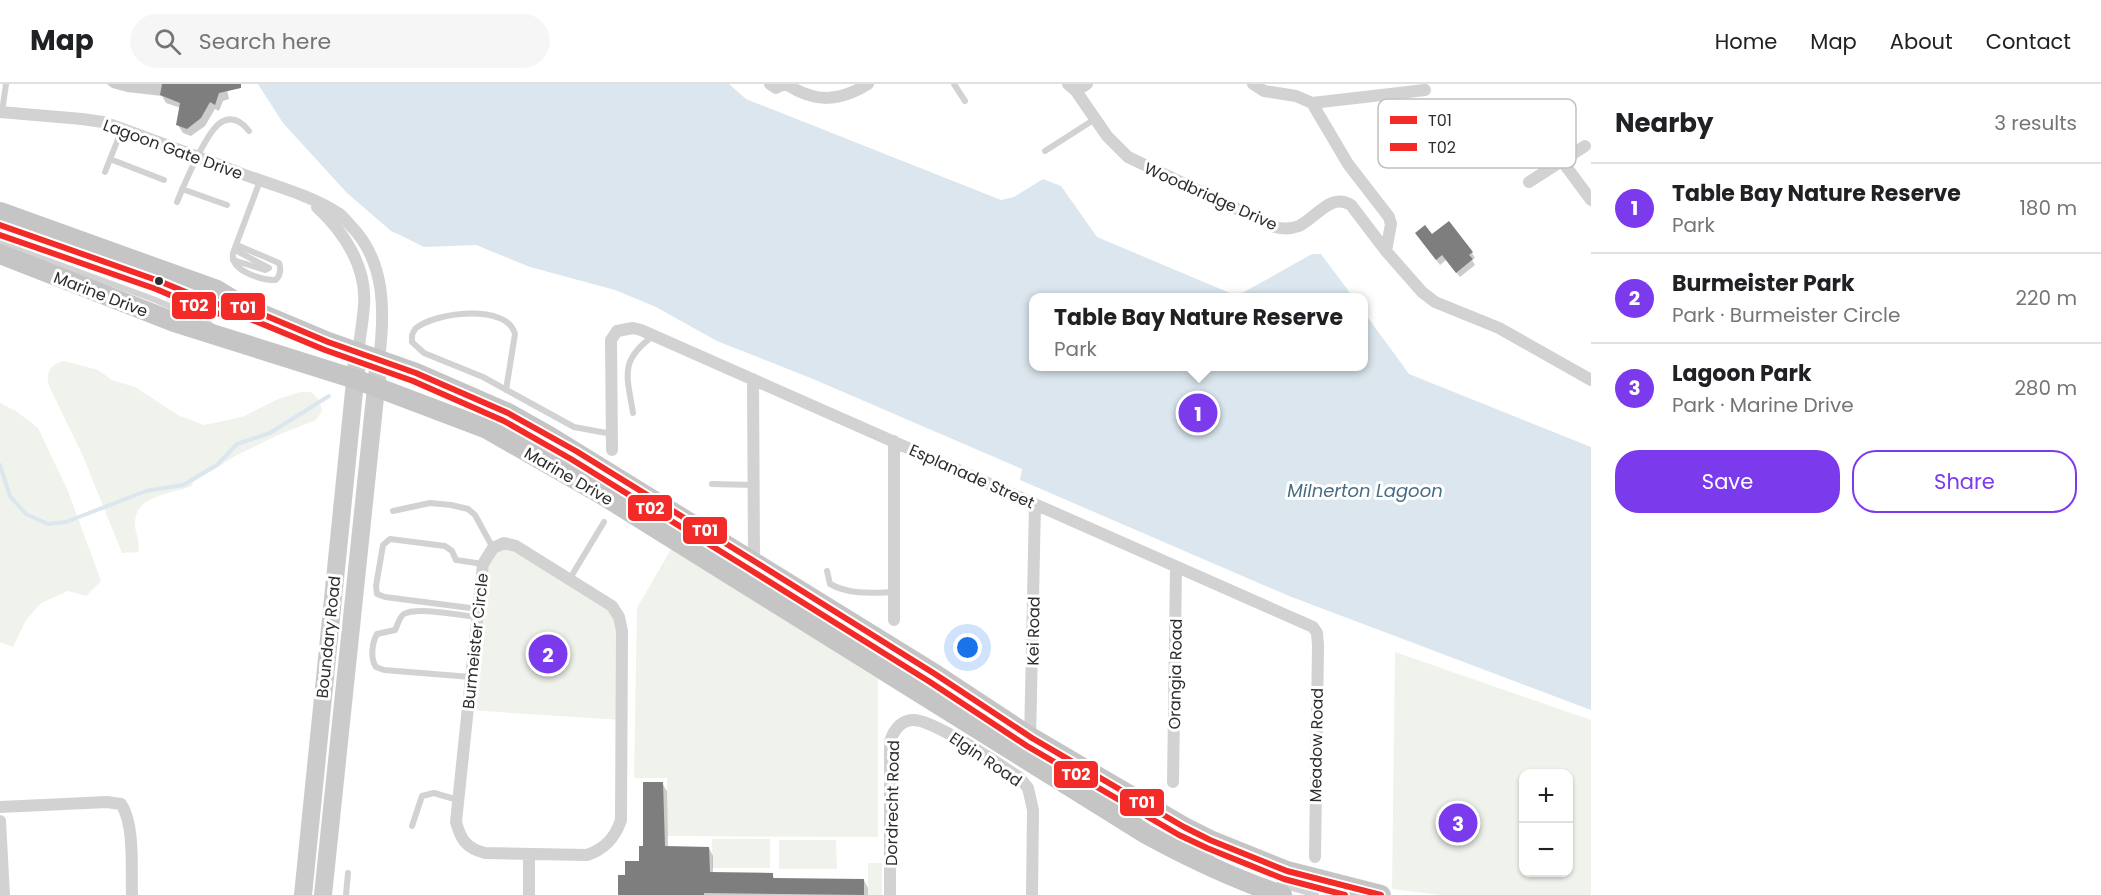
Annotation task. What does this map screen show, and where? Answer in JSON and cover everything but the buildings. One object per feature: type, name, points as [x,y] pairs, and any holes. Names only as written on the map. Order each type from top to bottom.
[{"type":"main road","name":"Marine Drive","points":[[0,212],[217,290],[245,307],[328,342],[416,373],[526,423],[576,451],[935,674],[1028,748],[1068,787],[1192,859],[1244,882],[1282,895]]},
{"type":"main road","name":"Marine Drive","points":[[0,254],[174,322],[355,379],[474,422],[601,494],[1028,748],[1210,840],[1287,871],[1381,895]]},
{"type":"main road","name":"Lagoon Gate Drive","points":[[355,379],[358,352]]},
{"type":"main road","name":"Lagoon Gate Drive","points":[[375,386],[379,359]]},
{"type":"main road","name":"Boundary Road","points":[[303,895],[355,379]]},
{"type":"main road","name":"Boundary Road","points":[[323,895],[375,386]]},
{"type":"street","points":[[770,84],[776,88],[785,84],[803,95],[815,98],[855,92],[868,84]]},
{"type":"street","points":[[1072,87],[1087,84]]},
{"type":"street","points":[[1254,84],[1264,91],[1296,96],[1312,103],[1425,90]]},
{"type":"street","name":"Woodbridge Drive","points":[[1072,87],[1117,148],[1128,158],[1275,227],[1286,229],[1300,225],[1333,202],[1346,202],[1422,292],[1436,302],[1499,328],[1591,380]]},
{"type":"street","points":[[1312,103],[1348,164],[1389,217],[1391,224],[1386,251]]},
{"type":"street","name":"Lagoon Gate Drive","points":[[1,112],[92,120],[122,129],[307,198],[339,214],[355,230],[367,247],[375,265],[383,305],[379,359]]},
{"type":"street","points":[[1576,152],[1585,146]]},
{"type":"street","points":[[1529,182],[1551,168]]},
{"type":"street","points":[[1567,168],[1591,200]]},
{"type":"street","name":"Lagoon Gate Drive","points":[[307,198],[330,219],[343,236],[358,269],[364,304],[358,352]]},
{"type":"street","name":"Esplanade Street","points":[[612,434],[610,345],[613,335],[624,329],[641,330],[1313,627],[1317,633]]},
{"type":"street","name":"Woodbridge Drive","points":[[1574,371],[1591,372]]},
{"type":"street","points":[[753,379],[754,561]]},
{"type":"street","points":[[612,434],[612,450]]},
{"type":"street","points":[[894,441],[894,621]]},
{"type":"street","name":"Kei Road","points":[[1028,748],[1035,504]]},
{"type":"street","name":"Burmeister Circle","points":[[504,543],[516,546],[612,606],[619,617],[622,631],[621,820],[616,833],[598,852],[587,855],[485,853],[472,850],[460,835],[456,822],[483,564],[493,548],[504,543]]},
{"type":"street","name":"Orangia Road","points":[[1173,782],[1176,567]]},
{"type":"street","name":"Meadow Road","points":[[1315,857],[1317,633]]},
{"type":"street","name":"Dordrecht Road","points":[[890,895],[890,741],[896,728],[910,720]]},
{"type":"street","name":"Elgin Road","points":[[910,720],[919,720],[939,729],[1012,772],[1028,788],[1033,810],[1032,895]]},
{"type":"street","points":[[0,807],[107,802],[121,804],[127,813],[132,895]]},
{"type":"street","points":[[0,821],[4,895]]},
{"type":"street","points":[[529,855],[529,895]]},
{"type":"lane","points":[[1,112],[6,84]]},
{"type":"lane","points":[[954,84],[965,101]]},
{"type":"lane","points":[[1045,151],[1095,119]]},
{"type":"lane","points":[[177,202],[197,157],[217,126],[223,121],[233,120],[239,121],[249,131]]},
{"type":"lane","points":[[105,172],[122,129]]},
{"type":"lane","points":[[110,159],[164,180]]},
{"type":"lane","points":[[236,248],[275,261],[281,266],[281,272],[276,280],[265,279],[241,270],[235,266],[233,260],[236,248],[260,180]]},
{"type":"lane","points":[[182,189],[227,205]]},
{"type":"lane","points":[[0,225],[159,281],[215,304],[245,307]]},
{"type":"lane","points":[[0,243],[195,316],[228,338]]},
{"type":"lane","points":[[233,260],[265,270],[269,268],[236,248]]},
{"type":"lane","points":[[506,390],[515,334],[513,327],[507,322],[486,314],[458,314],[432,320],[415,328],[412,342],[424,353],[483,377],[506,390],[574,427],[612,434]]},
{"type":"lane","points":[[633,413],[628,380],[629,363],[638,347],[654,335]]},
{"type":"lane","points":[[712,484],[754,484]]},
{"type":"lane","points":[[393,511],[430,503],[468,508],[472,511],[493,548]]},
{"type":"lane","points":[[569,580],[604,522]]},
{"type":"lane","points":[[478,613],[385,597],[377,594],[376,586],[383,545],[390,539],[445,546],[452,551],[456,560],[483,564]]},
{"type":"lane","points":[[827,571],[830,584],[844,590],[858,593],[894,592]]},
{"type":"lane","points":[[471,678],[384,670],[376,667],[372,655],[374,637],[377,634],[395,630],[400,619],[407,613],[419,611],[478,613]]},
{"type":"lane","points":[[1028,748],[1157,829],[1227,864]]},
{"type":"lane","points":[[412,826],[422,796],[434,793],[458,800]]},
{"type":"lane","points":[[346,895],[348,873]]},
{"type":"lane","points":[[1259,877],[1316,895]]},
{"type":"shaded area","points":[[64,361],[98,370],[112,380],[135,387],[178,415],[204,425],[242,417],[278,399],[300,392],[311,392],[319,400],[322,411],[316,420],[237,455],[193,482],[192,486],[147,501],[136,514],[138,552],[122,553],[83,456],[49,386],[48,373],[55,364]]},
{"type":"shaded area","points":[[0,403],[16,411],[38,428],[68,491],[101,581],[86,596],[68,591],[41,603],[26,620],[13,647],[0,642]]},
{"type":"shaded area","points":[[504,543],[619,617],[622,720],[467,710],[483,564]]},
{"type":"shaded area","points":[[671,549],[878,679],[878,837],[667,836],[667,778],[634,778],[637,608]]},
{"type":"shaded area","points":[[1395,652],[1591,720],[1591,895],[1440,895],[1392,889]]},
{"type":"shaded area","points":[[712,839],[770,839],[770,868],[712,868]]},
{"type":"shaded area","points":[[779,840],[836,840],[837,869],[779,869]]},
{"type":"shaded area","points":[[868,863],[882,863],[882,895],[868,895]]},
{"type":"water","name":"Milnerton Lagoon","points":[[258,84],[729,84],[746,99],[1001,200],[1014,197],[1043,179],[1061,186],[1097,237],[1230,293],[1029,293],[1029,371],[1368,371],[1368,318],[1409,374],[1591,447],[1591,710],[1289,596],[1020,480],[1022,469],[813,379],[717,341],[656,307],[615,290],[530,267],[476,245],[424,247],[391,231],[347,193],[283,123]]},
{"type":"water","name":"Milnerton Lagoon","points":[[1312,254],[1321,254],[1350,293],[1242,293]]},
{"type":"waterway","points":[[0,465],[10,496],[26,514],[48,524],[66,522],[146,491],[183,485],[217,465],[237,444],[270,433],[329,396]]},
{"type":"transit line","name":"T01","points":[[0,225],[159,281],[215,304],[245,307],[328,342],[416,373],[508,413],[576,451],[754,561],[935,674],[1032,738],[1184,827],[1287,871],[1381,895]]},
{"type":"transit line","name":"T02","points":[[0,235],[156,289],[212,313],[243,316],[325,350],[413,381],[504,421],[571,459],[749,569],[930,682],[1027,746],[1179,835],[1284,879],[1345,895]]},
{"type":"place","name":"Table Bay Nature Reserve","points":[[1198,413]]},
{"type":"place","name":"Burmeister Park","points":[[548,654]]},
{"type":"place","name":"Lagoon Park","points":[[1458,823]]}]
